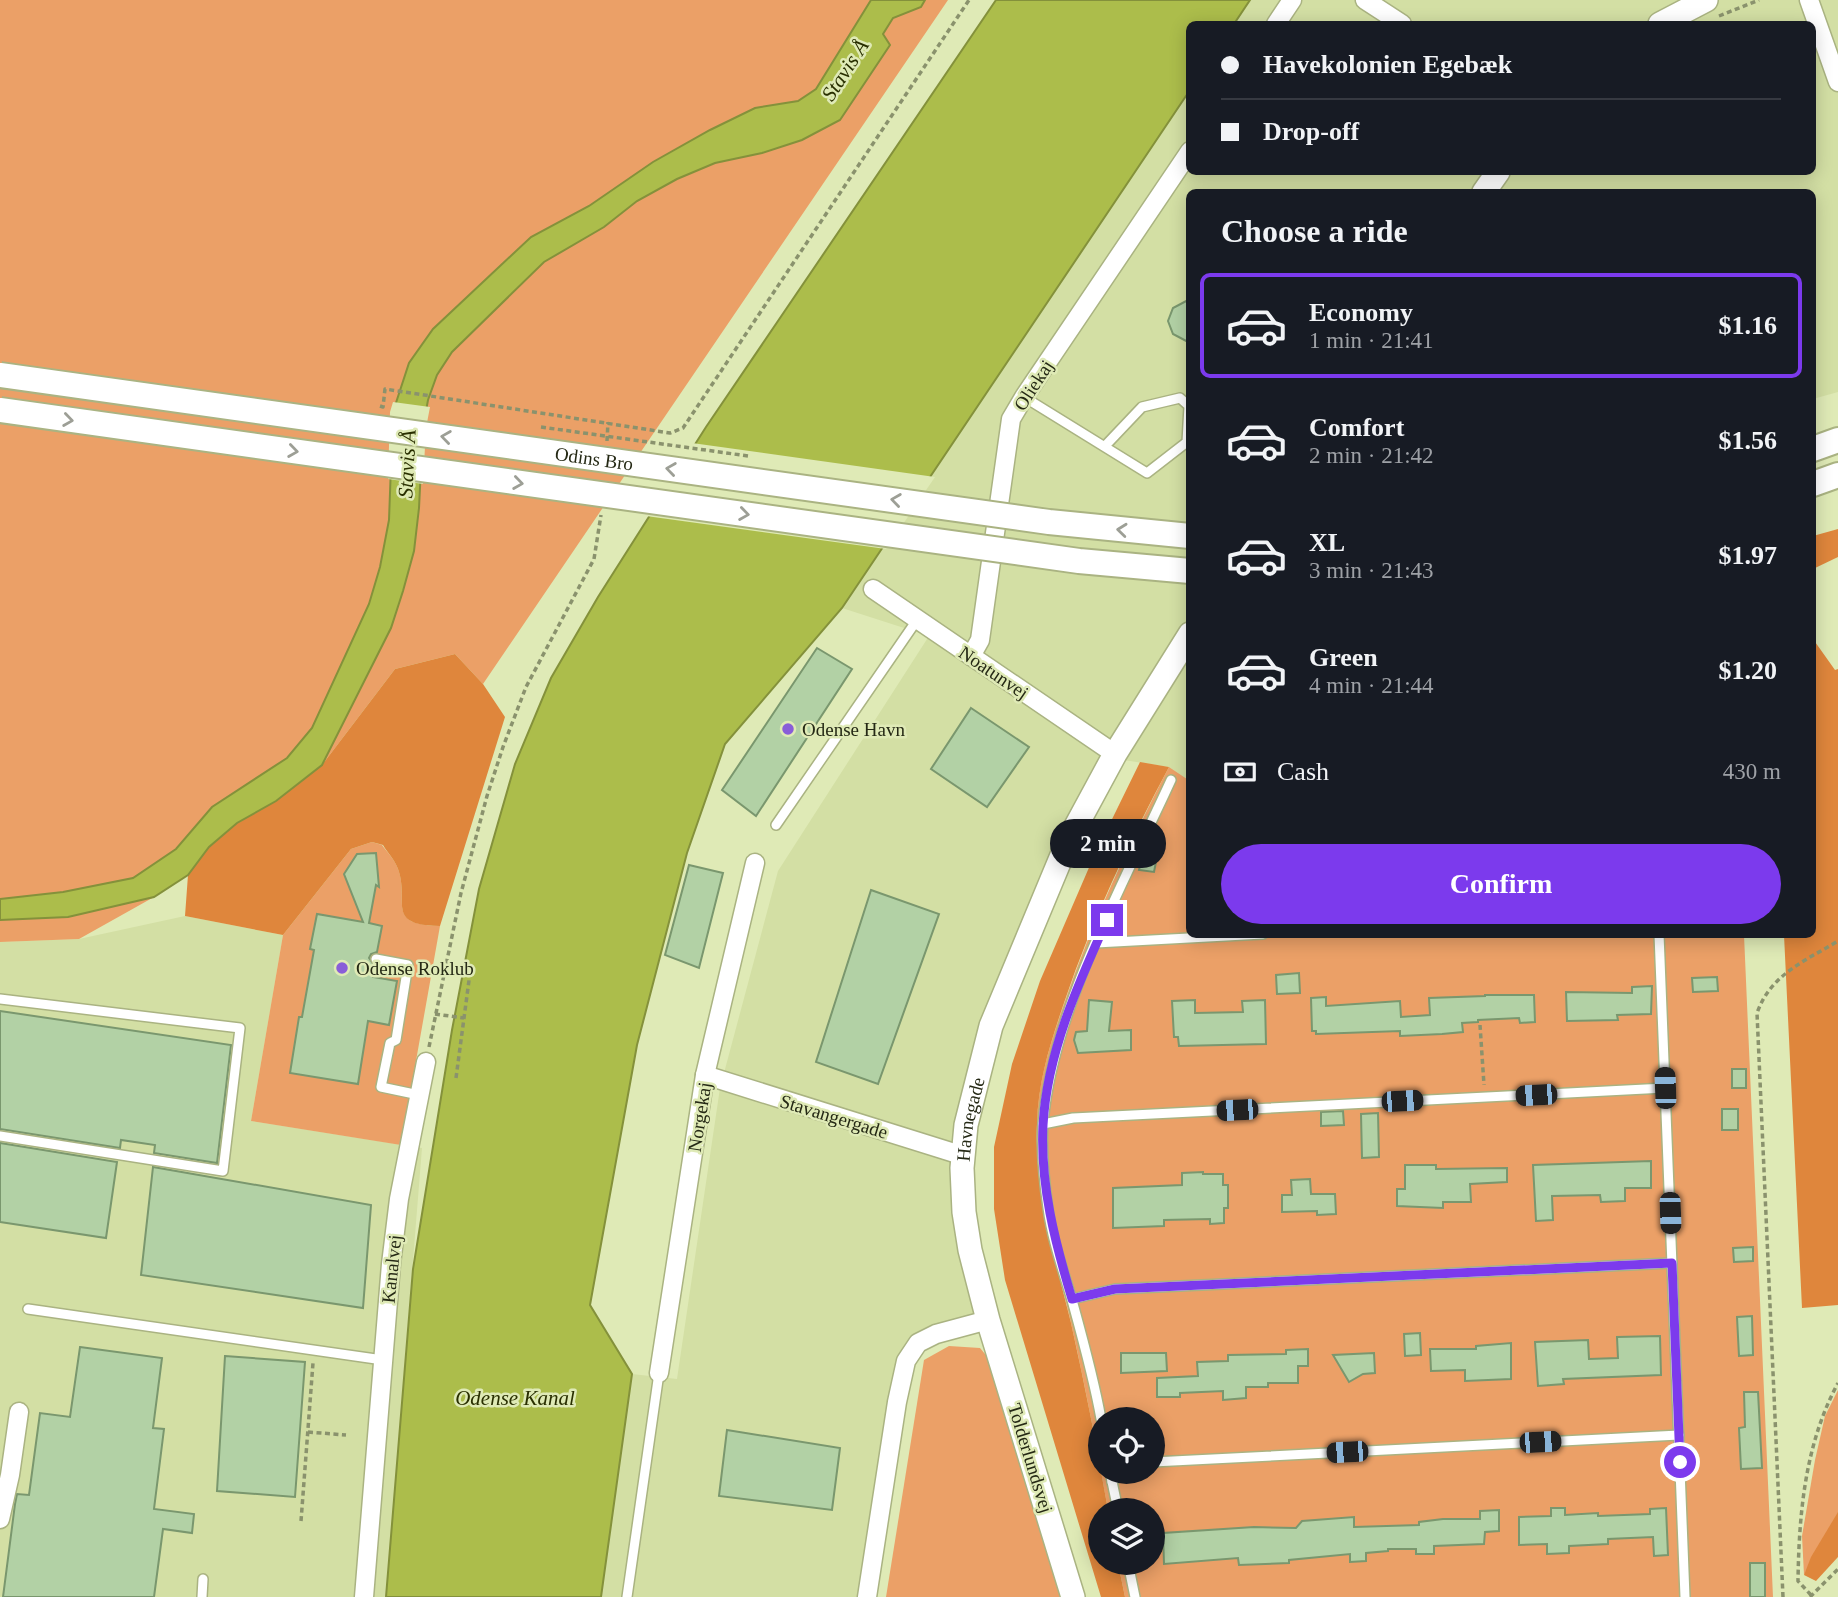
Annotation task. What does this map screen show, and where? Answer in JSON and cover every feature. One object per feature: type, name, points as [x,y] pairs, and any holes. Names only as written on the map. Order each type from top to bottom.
[{"type":"main road","name":"Odins Bro","points":[[0,375],[1049,522],[1186,536]]},
{"type":"main road","name":"Odins Bro","points":[[0,410],[1079,561],[1186,571]]},
{"type":"main road","points":[[1816,448],[1838,440]]},
{"type":"main road","points":[[1816,483],[1838,475]]},
{"type":"street","points":[[1278,21],[1292,0]]},
{"type":"street","points":[[1365,0],[1397,21]]},
{"type":"street","points":[[1809,0],[1838,82]]},
{"type":"street","points":[[1670,21],[1712,8]]},
{"type":"street","name":"Oliekaj","points":[[971,656],[980,640],[1011,419],[1186,157]]},
{"type":"street","name":"Noatunvej","points":[[873,589],[1115,754]]},
{"type":"street","name":"Havnegade","points":[[988,1320],[970,1250],[964,1212],[964,1156],[966,1125],[991,1026],[1069,841],[1115,754],[1186,640]]},
{"type":"street","name":"Norgekaj","points":[[659,1373],[705,1075],[755,863]]},
{"type":"street","name":"Kanalvej","points":[[364,1597],[399,1199],[426,1062]]},
{"type":"street","name":"Stavangergade","points":[[705,1075],[964,1156]]},
{"type":"street","points":[[867,1597],[897,1402],[906,1361],[918,1343],[988,1320]]},
{"type":"street","name":"Tolderlundsvej","points":[[988,1320],[1073,1597]]},
{"type":"street","points":[[0,1519],[10,1475],[19,1412]]},
{"type":"lane","points":[[1024,397],[1147,473],[1186,443]]},
{"type":"lane","points":[[1105,446],[1142,407],[1180,398],[1186,403]]},
{"type":"lane","points":[[776,825],[917,620]]},
{"type":"lane","points":[[1098,1407],[1048,1210],[1043,1124],[1049,1081],[1061,1034],[1096,943],[1171,780]]},
{"type":"lane","points":[[1096,943],[1186,938]]},
{"type":"lane","points":[[1659,938],[1685,1597]]},
{"type":"lane","points":[[376,960],[408,965],[396,1040],[390,1043],[381,1087],[419,1095]]},
{"type":"lane","points":[[0,999],[240,1028],[223,1171],[0,1136]]},
{"type":"lane","points":[[1043,1124],[1073,1118],[1665,1088]]},
{"type":"lane","points":[[1072,1299],[1115,1289],[1672,1263]]},
{"type":"lane","points":[[28,1309],[383,1360]]},
{"type":"lane","points":[[627,1597],[659,1373]]},
{"type":"lane","points":[[1165,1461],[1679,1435]]},
{"type":"lane","points":[[1130,1575],[1135,1597]]},
{"type":"lane","points":[[202,1597],[204,1579]]},
{"type":"path","points":[[383,407],[385,389],[670,433],[683,428],[969,0]]},
{"type":"path","points":[[1712,8],[1759,0]]},
{"type":"path","points":[[606,449],[608,422]]},
{"type":"path","points":[[426,1062],[449,946],[487,796],[526,687],[594,559],[602,502]]},
{"type":"path","points":[[1783,1597],[1757,1013],[1763,995],[1783,974],[1838,941]]},
{"type":"path","points":[[456,1078],[470,973]]},
{"type":"path","points":[[435,1014],[464,1018]]},
{"type":"path","points":[[1480,1025],[1484,1097]]},
{"type":"path","points":[[301,1521],[313,1365]]},
{"type":"path","points":[[1838,1383],[1823,1414],[1802,1500],[1798,1526],[1798,1581],[1810,1596],[1838,1569]]},
{"type":"path","points":[[308,1432],[346,1435]]},
{"type":"shaded area","points":[[0,0],[948,0],[483,684],[455,654],[395,669],[322,765],[237,823],[188,875],[79,939],[0,942]]},
{"type":"shaded area","points":[[1250,0],[1838,0],[1838,392],[1816,398],[1816,189],[1186,189],[1186,778],[1169,767],[1104,757],[1056,837],[978,1032],[957,1140],[955,1230],[977,1313],[923,1330],[902,1350],[890,1387],[859,1597],[601,1597],[632,1374],[677,1379],[720,1088],[778,871],[929,636],[842,608],[1186,96],[1186,175],[1816,175],[1816,21],[1236,21]]},
{"type":"shaded area","points":[[1838,529],[1838,557],[1816,568],[1816,535]]},
{"type":"shaded area","points":[[1816,643],[1835,670],[1838,669],[1838,1305],[1802,1308],[1784,938],[1816,938]]},
{"type":"shaded area","points":[[455,654],[483,684],[505,717],[440,926],[423,925],[405,916],[397,866],[383,845],[372,842],[351,849],[283,935],[185,916],[188,875],[209,847],[237,823],[276,801],[322,765],[395,669]]},
{"type":"shaded area","points":[[1140,762],[1169,767],[1112,882],[1087,940],[1055,1030],[1040,1092],[1037,1149],[1042,1199],[1088,1407],[1088,1484],[1103,1484],[1106,1498],[1088,1498],[1088,1554],[1005,1280],[994,1209],[994,1147],[1012,1064],[1040,981],[1094,856]]},
{"type":"shaded area","points":[[1169,767],[1186,778],[1186,938],[1744,938],[1773,1597],[1125,1597],[1120,1575],[1165,1575],[1165,1498],[1106,1498],[1103,1484],[1165,1484],[1165,1407],[1089,1407],[1043,1198],[1037,1127],[1042,1080],[1049,1049],[1075,973],[1112,884]]},
{"type":"shaded area","points":[[372,842],[382,845],[397,866],[405,916],[423,925],[440,926],[401,1145],[251,1121],[283,935],[351,849]]},
{"type":"shaded area","points":[[185,916],[283,935],[251,1121],[422,1148],[386,1597],[0,1597],[0,942],[79,939]]},
{"type":"shaded area","points":[[949,1346],[980,1348],[990,1360],[1060,1597],[886,1597],[924,1360]]},
{"type":"shaded area","points":[[1838,1390],[1838,1513],[1804,1575],[1802,1536],[1815,1460],[1825,1416]]},
{"type":"shaded area","points":[[1838,1512],[1838,1557],[1816,1581],[1804,1575],[1811,1557]]},
{"type":"shaded area","points":[[1094,1575],[1120,1575],[1125,1597],[1101,1597]]},
{"type":"water","name":"Stavis Å","points":[[871,0],[925,0],[921,7],[893,18],[883,34],[890,45],[840,120],[802,140],[762,153],[715,163],[677,179],[637,201],[604,227],[544,262],[452,352],[437,375],[428,400],[423,427],[414,551],[403,591],[391,628],[322,765],[276,801],[237,823],[209,847],[188,875],[154,897],[68,917],[0,920],[0,899],[63,892],[133,878],[176,849],[212,807],[287,758],[312,728],[369,604],[380,567],[389,520],[393,412],[409,363],[433,329],[531,237],[589,206],[653,162],[710,130],[755,108],[798,101],[816,89]]},
{"type":"water","name":"Odense Kanal","points":[[996,0],[1250,0],[1236,21],[1186,21],[1186,96],[842,608],[725,744],[687,853],[637,1045],[590,1305],[632,1374],[601,1597],[386,1597],[413,1269],[452,1030],[479,889],[515,764],[551,678],[598,597],[706,427]]},
{"type":"pier","points":[[393,402],[430,407],[423,484],[388,479],[390,412]]},
{"type":"pier","points":[[692,443],[935,477],[886,549],[646,516]]},
{"type":"building","points":[[1186,301],[1186,341],[1173,334],[1168,321],[1173,308]]},
{"type":"building","name":"Odense Havn","points":[[817,648],[852,669],[756,816],[722,790]]},
{"type":"building","points":[[971,708],[1029,747],[987,807],[931,769]]},
{"type":"building","points":[[376,853],[379,887],[376,885],[369,923],[382,926],[377,952],[369,958],[375,966],[373,977],[397,981],[389,1025],[368,1021],[358,1084],[290,1073],[314,950],[310,949],[317,914],[363,922],[344,874],[357,854]]},
{"type":"building","points":[[1143,855],[1157,857],[1154,872],[1139,870]]},
{"type":"building","points":[[689,865],[723,873],[699,968],[665,955]]},
{"type":"building","points":[[871,890],[939,914],[878,1084],[816,1062]]},
{"type":"building","points":[[1299,973],[1300,993],[1277,994],[1276,975]]},
{"type":"building","points":[[1717,977],[1718,991],[1693,992],[1692,978]]},
{"type":"building","points":[[1652,986],[1651,1014],[1617,1015],[1618,1020],[1567,1021],[1566,992],[1632,993],[1632,987]]},
{"type":"building","points":[[1534,995],[1535,1022],[1520,1023],[1519,1018],[1478,1020],[1462,1023],[1463,1032],[1400,1036],[1400,1031],[1316,1034],[1316,1031],[1312,1031],[1311,998],[1326,997],[1326,1006],[1400,1001],[1401,1017],[1430,1015],[1429,998]]},
{"type":"building","points":[[1089,1000],[1112,1002],[1109,1031],[1131,1030],[1131,1050],[1078,1053],[1074,1040],[1076,1032],[1087,1031]]},
{"type":"building","points":[[1195,1000],[1195,1013],[1243,1012],[1242,1001],[1265,1000],[1266,1044],[1179,1046],[1178,1037],[1174,1037],[1172,1001]]},
{"type":"building","points":[[0,1011],[231,1045],[217,1163],[154,1153],[155,1145],[121,1140],[120,1148],[0,1129]]},
{"type":"building","points":[[1732,1069],[1746,1069],[1746,1088],[1732,1088]]},
{"type":"building","points":[[1722,1109],[1738,1109],[1738,1130],[1722,1130]]},
{"type":"building","points":[[1343,1111],[1344,1125],[1321,1126],[1321,1112]]},
{"type":"building","points":[[1378,1113],[1379,1157],[1362,1158],[1361,1114]]},
{"type":"building","points":[[0,1143],[117,1162],[106,1238],[0,1222]]},
{"type":"building","points":[[1651,1161],[1651,1188],[1625,1188],[1625,1201],[1601,1202],[1600,1195],[1552,1196],[1553,1220],[1536,1221],[1533,1165]]},
{"type":"building","points":[[1405,1165],[1436,1165],[1436,1169],[1507,1168],[1507,1182],[1470,1184],[1471,1202],[1443,1202],[1443,1208],[1397,1206],[1397,1189],[1405,1189]]},
{"type":"building","points":[[153,1167],[371,1205],[363,1308],[141,1275]]},
{"type":"building","points":[[1182,1173],[1223,1174],[1223,1185],[1228,1185],[1228,1208],[1224,1208],[1224,1223],[1210,1224],[1210,1219],[1164,1220],[1164,1226],[1113,1228],[1113,1188],[1182,1185]]},
{"type":"building","points":[[1310,1179],[1311,1194],[1335,1194],[1336,1214],[1317,1215],[1317,1211],[1282,1212],[1282,1195],[1292,1195],[1291,1180]]},
{"type":"building","points":[[1753,1247],[1753,1261],[1734,1262],[1733,1248]]},
{"type":"building","points":[[1752,1316],[1753,1355],[1739,1356],[1737,1317]]},
{"type":"building","points":[[1420,1333],[1421,1355],[1405,1356],[1404,1334]]},
{"type":"building","points":[[1660,1336],[1661,1375],[1563,1379],[1564,1384],[1538,1386],[1535,1342],[1588,1340],[1589,1359],[1618,1358],[1617,1337]]},
{"type":"building","points":[[1511,1343],[1511,1379],[1465,1381],[1465,1370],[1431,1371],[1430,1349],[1476,1349],[1476,1346]]},
{"type":"building","points":[[80,1347],[162,1358],[153,1428],[164,1429],[154,1509],[194,1514],[192,1533],[163,1529],[154,1597],[3,1597],[17,1494],[29,1495],[40,1413],[70,1417]]},
{"type":"building","points":[[1308,1349],[1308,1366],[1298,1366],[1298,1383],[1268,1383],[1268,1387],[1246,1387],[1246,1398],[1223,1400],[1223,1391],[1157,1397],[1157,1378],[1198,1376],[1197,1362],[1228,1361],[1228,1355],[1286,1354],[1286,1350]]},
{"type":"building","points":[[1121,1353],[1166,1353],[1167,1371],[1121,1373]]},
{"type":"building","points":[[1374,1353],[1375,1373],[1363,1374],[1349,1382],[1333,1355]]},
{"type":"building","points":[[225,1356],[305,1362],[295,1497],[217,1491]]},
{"type":"building","points":[[1744,1392],[1758,1392],[1762,1468],[1741,1469],[1739,1428],[1745,1427]]},
{"type":"building","points":[[727,1430],[840,1448],[832,1510],[719,1496]]},
{"type":"building","points":[[1551,1508],[1565,1508],[1565,1515],[1598,1513],[1598,1516],[1650,1514],[1650,1509],[1666,1508],[1668,1555],[1654,1556],[1653,1537],[1608,1539],[1608,1544],[1569,1546],[1569,1553],[1547,1554],[1547,1544],[1519,1545],[1519,1517],[1551,1516]]},
{"type":"building","points":[[1499,1510],[1499,1531],[1485,1532],[1484,1544],[1434,1546],[1434,1554],[1416,1554],[1416,1549],[1388,1549],[1366,1553],[1366,1561],[1350,1562],[1350,1554],[1289,1560],[1289,1563],[1239,1565],[1238,1558],[1165,1564],[1165,1533],[1254,1527],[1296,1528],[1302,1521],[1354,1517],[1354,1527],[1419,1525],[1419,1522],[1443,1519],[1480,1519],[1480,1511]]},
{"type":"building","points":[[1750,1563],[1765,1563],[1765,1597],[1750,1597]]},
{"type":"place","name":"Odense Havn","points":[[788,729]]},
{"type":"place","name":"Odense Roklub","points":[[342,968]]},
{"type":"route","points":[[1107,920],[1061,1034],[1049,1081],[1043,1124],[1048,1210],[1072,1299],[1115,1289],[1672,1263],[1680,1462]]}]
